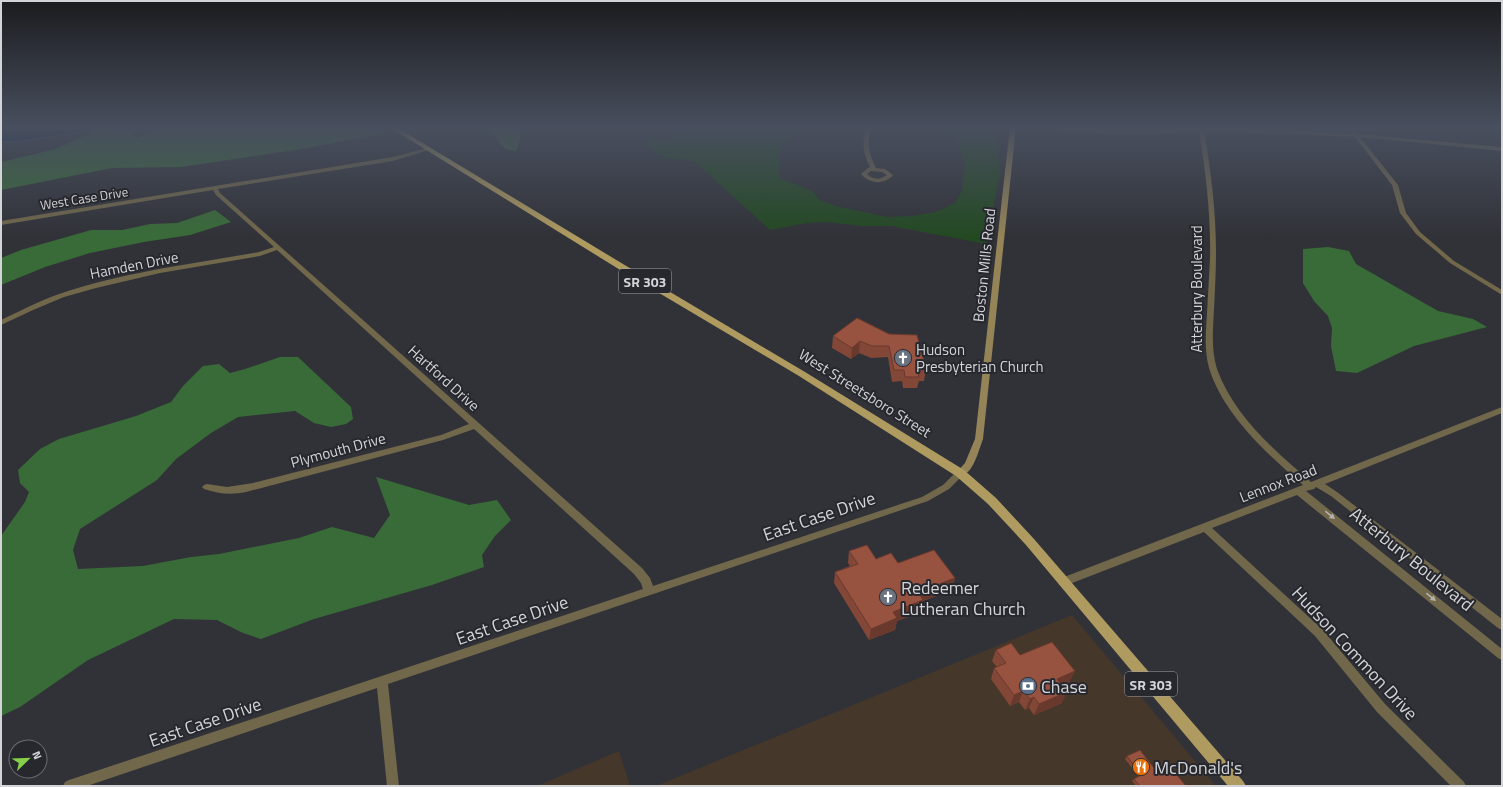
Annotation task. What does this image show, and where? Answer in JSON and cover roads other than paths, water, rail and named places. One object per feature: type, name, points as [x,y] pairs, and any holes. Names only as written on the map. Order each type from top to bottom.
[{"type":"main road","name":"West Streetsboro Street","points":[[453,164],[627,270],[802,374],[960,473],[992,501],[1238,786]]},
{"type":"street","name":"West Case Drive","points":[[1,223],[360,164]]},
{"type":"street","points":[[871,164],[874,169]]},
{"type":"street","name":"Boston Mills Road","points":[[960,473],[969,465],[979,439],[1009,164]]},
{"type":"street","name":"Atterbury Boulevard","points":[[1207,164],[1212,236],[1208,340],[1214,369],[1232,404],[1248,426],[1277,456],[1314,485],[1334,494],[1502,625]]},
{"type":"street","points":[[1378,164],[1394,185],[1403,213],[1418,233],[1452,262],[1502,293]]},
{"type":"street","name":"Hartford Drive","points":[[214,188],[218,194],[638,571],[646,581],[649,592]]},
{"type":"street","name":"Hamden Drive","points":[[1,323],[30,307],[80,289],[260,254],[278,248]]},
{"type":"street","name":"Lennox Road","points":[[1063,582],[1206,528],[1264,503],[1300,491],[1502,410]]},
{"type":"street","name":"Plymouth Drive","points":[[206,487],[219,492],[231,492],[443,437],[475,425]]},
{"type":"street","name":"East Case Drive","points":[[69,786],[925,499],[946,487],[960,473]]},
{"type":"street","name":"Atterbury Boulevard","points":[[1300,491],[1502,654]]},
{"type":"street","name":"Hudson Common Drive","points":[[1206,528],[1319,633],[1381,708],[1460,786]]},
{"type":"street","points":[[382,681],[393,786]]},
{"type":"place","name":"Hudson Presbyterian Church","points":[[903,358]]},
{"type":"place","name":"Redeemer Lutheran Church","points":[[888,597]]},
{"type":"place","name":"Chase","points":[[1028,686]]},
{"type":"place","name":"McDonald's","points":[[1141,767]]}]
